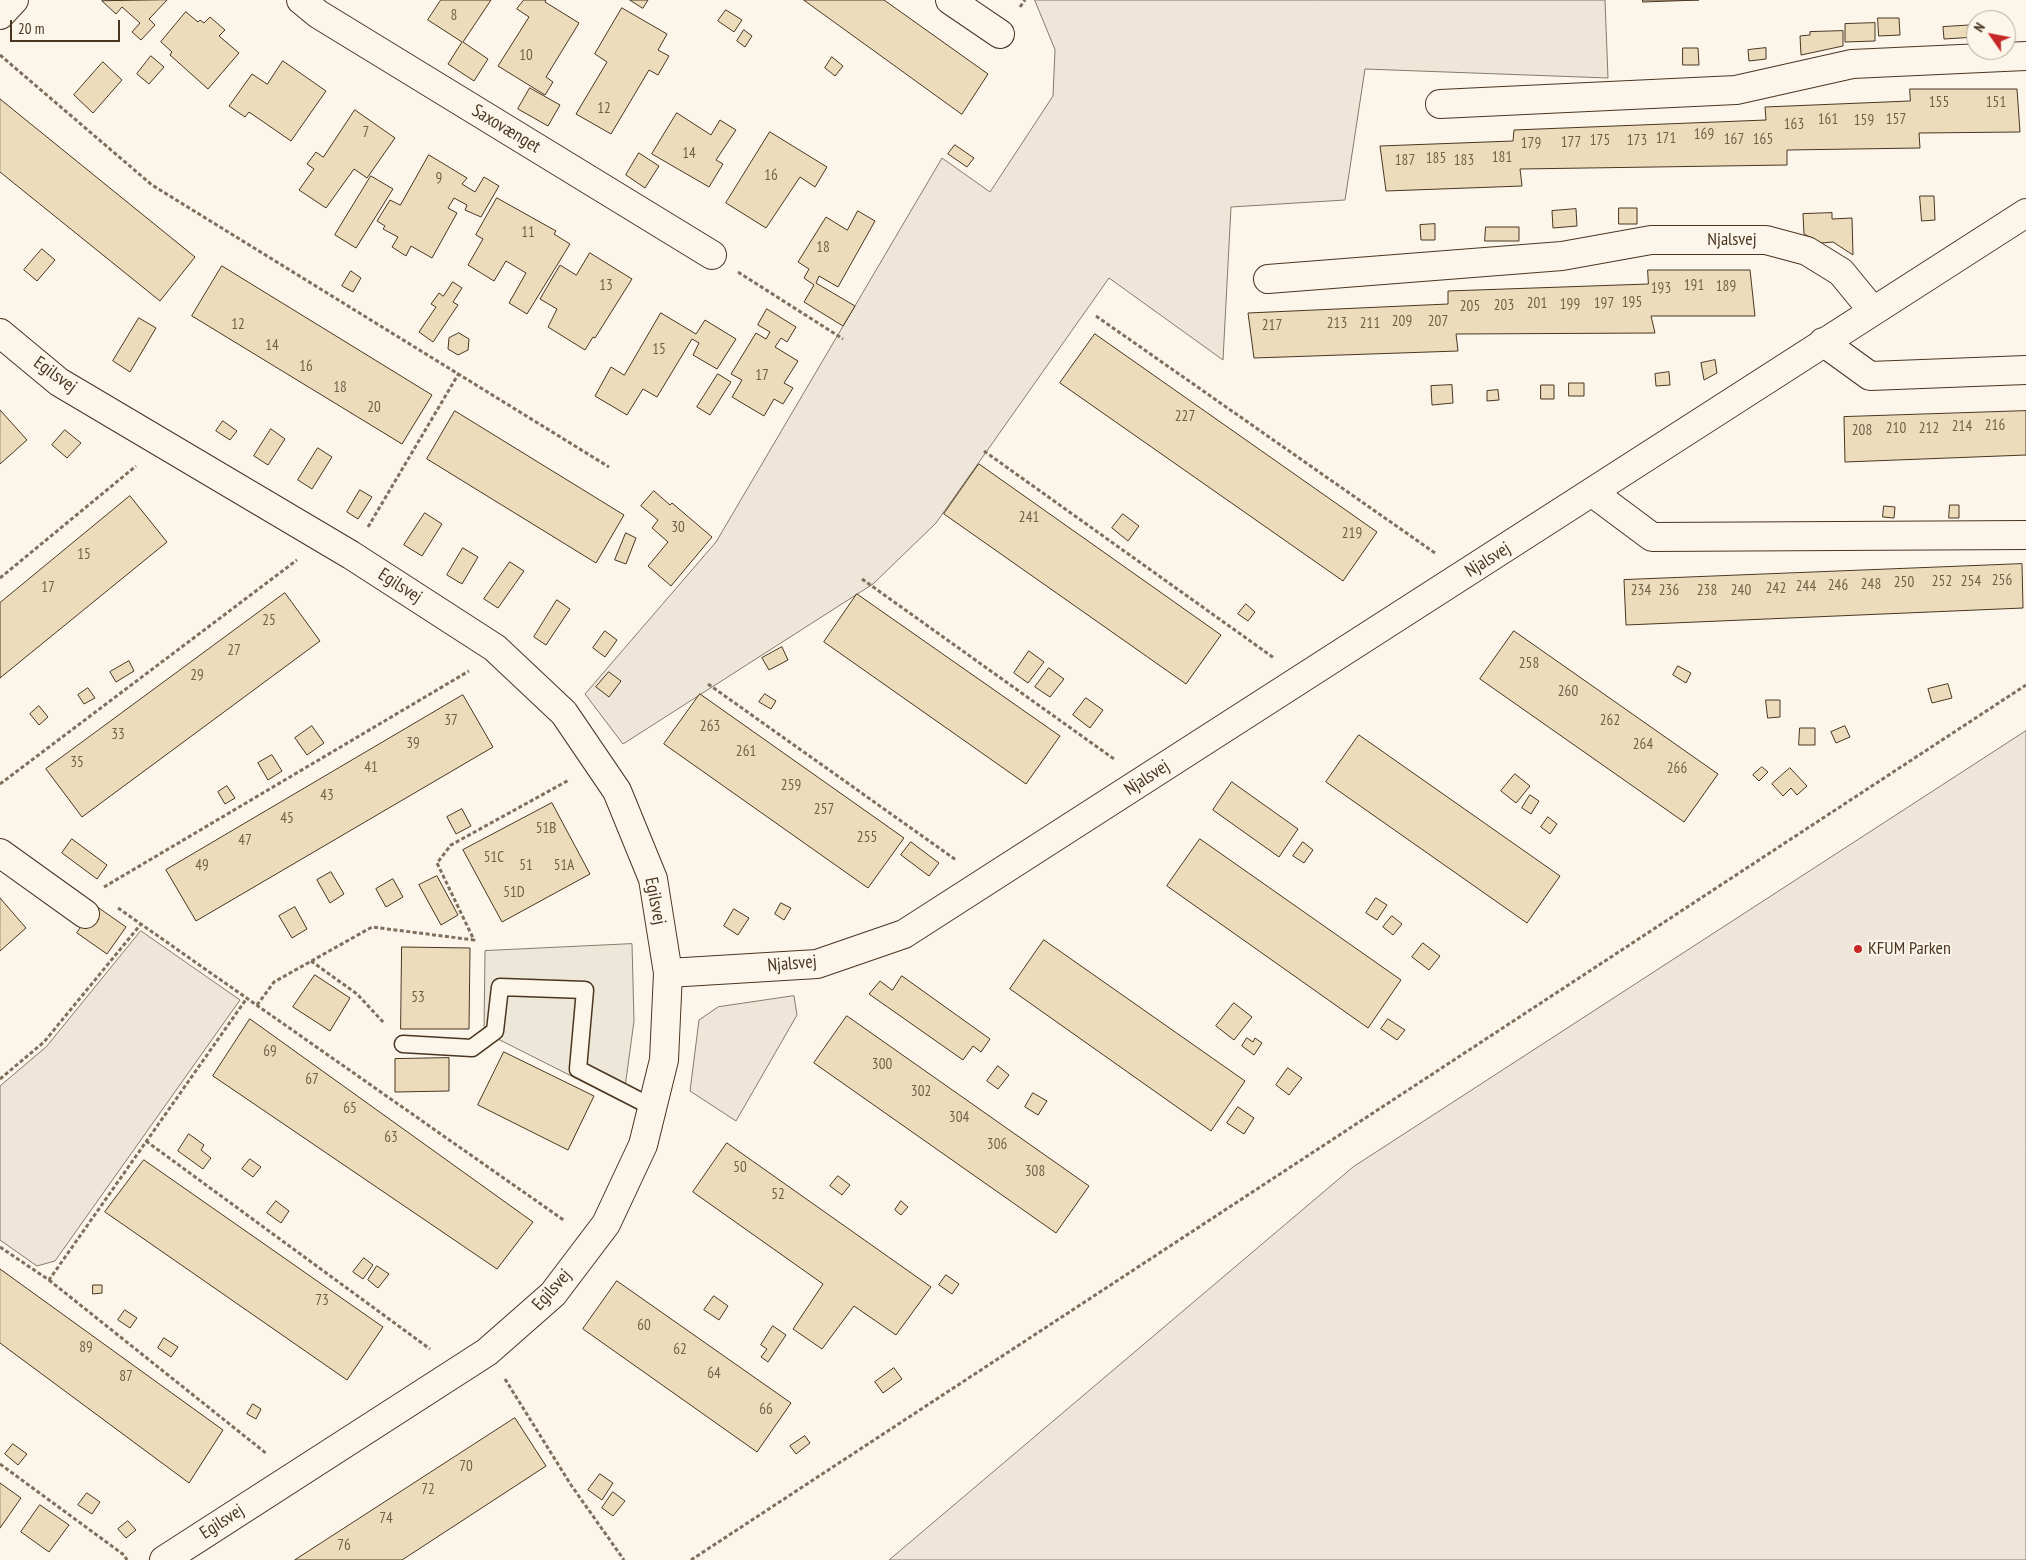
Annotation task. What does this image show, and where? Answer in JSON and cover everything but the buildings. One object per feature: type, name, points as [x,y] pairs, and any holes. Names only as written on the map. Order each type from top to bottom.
[{"type":"street","points":[[0,15],[14,0]]},
{"type":"street","name":"Saxovænget","points":[[301,0],[318,14],[712,255]]},
{"type":"street","points":[[950,0],[1000,34]]},
{"type":"street","points":[[1440,104],[1736,90],[1852,64],[2026,56]]},
{"type":"street","name":"Njalsvej","points":[[668,973],[817,964],[904,934],[2026,213]]},
{"type":"street","name":"Njalsvej","points":[[1268,279],[1562,256],[1651,240],[1766,240],[1808,251],[1841,272],[1873,311]]},
{"type":"street","name":"Egilsvej","points":[[0,333],[59,382],[352,555],[495,648],[564,713],[617,791],[653,879],[668,973],[664,1060],[643,1145],[606,1224],[553,1294],[487,1352],[164,1560]]},
{"type":"street","points":[[1823,342],[1870,376],[2026,370]]},
{"type":"street","points":[[1593,493],[1652,537],[2026,535]]},
{"type":"street","points":[[0,853],[92,904]]},
{"type":"lane","points":[[403,1044],[472,1048],[495,1031],[500,988],[585,990],[578,1069],[652,1106]]},
{"type":"path","points":[[0,55],[152,185],[609,467]]},
{"type":"path","points":[[712,255],[843,339]]},
{"type":"path","points":[[1096,316],[1466,574]]},
{"type":"path","points":[[352,555],[459,373]]},
{"type":"path","points":[[0,578],[164,444]]},
{"type":"path","points":[[984,451],[1303,678]]},
{"type":"path","points":[[0,784],[325,539]]},
{"type":"path","points":[[862,579],[1144,780]]},
{"type":"path","points":[[495,648],[471,669],[104,886],[92,904],[142,924],[593,1240]]},
{"type":"path","points":[[708,684],[986,881]]},
{"type":"path","points":[[691,1560],[2026,685]]},
{"type":"path","points":[[257,1005],[274,982],[372,927],[474,940],[437,863],[451,845],[598,763]]},
{"type":"path","points":[[0,1079],[44,1042],[142,924]]},
{"type":"path","points":[[311,961],[357,994],[403,1044]]},
{"type":"path","points":[[49,1280],[247,998]]},
{"type":"path","points":[[146,1141],[459,1370]]},
{"type":"path","points":[[0,1247],[49,1280],[295,1476]]},
{"type":"path","points":[[487,1352],[571,1485],[624,1560]]},
{"type":"path","points":[[0,1464],[124,1555],[127,1560]]},
{"type":"shaded area","points":[[1035,0],[1605,0],[1608,78],[1365,69],[1345,200],[1231,207],[1223,360],[1109,278],[936,523],[873,584],[623,744],[585,694],[716,542],[942,158],[990,192],[1053,96],[1055,50]]},
{"type":"shaded area","name":"KFUM Parken","points":[[2026,731],[2026,1560],[889,1560],[1353,1167]]},
{"type":"shaded area","points":[[141,931],[240,1000],[55,1261],[37,1266],[0,1240],[0,1086],[46,1047]]},
{"type":"shaded area","points":[[632,944],[634,1021],[623,1102],[484,1032],[485,951]]},
{"type":"shaded area","points":[[794,996],[797,1015],[736,1121],[690,1091],[699,1020],[718,1007]]},
{"type":"place","name":"KFUM Parken","points":[[1858,949]]}]
